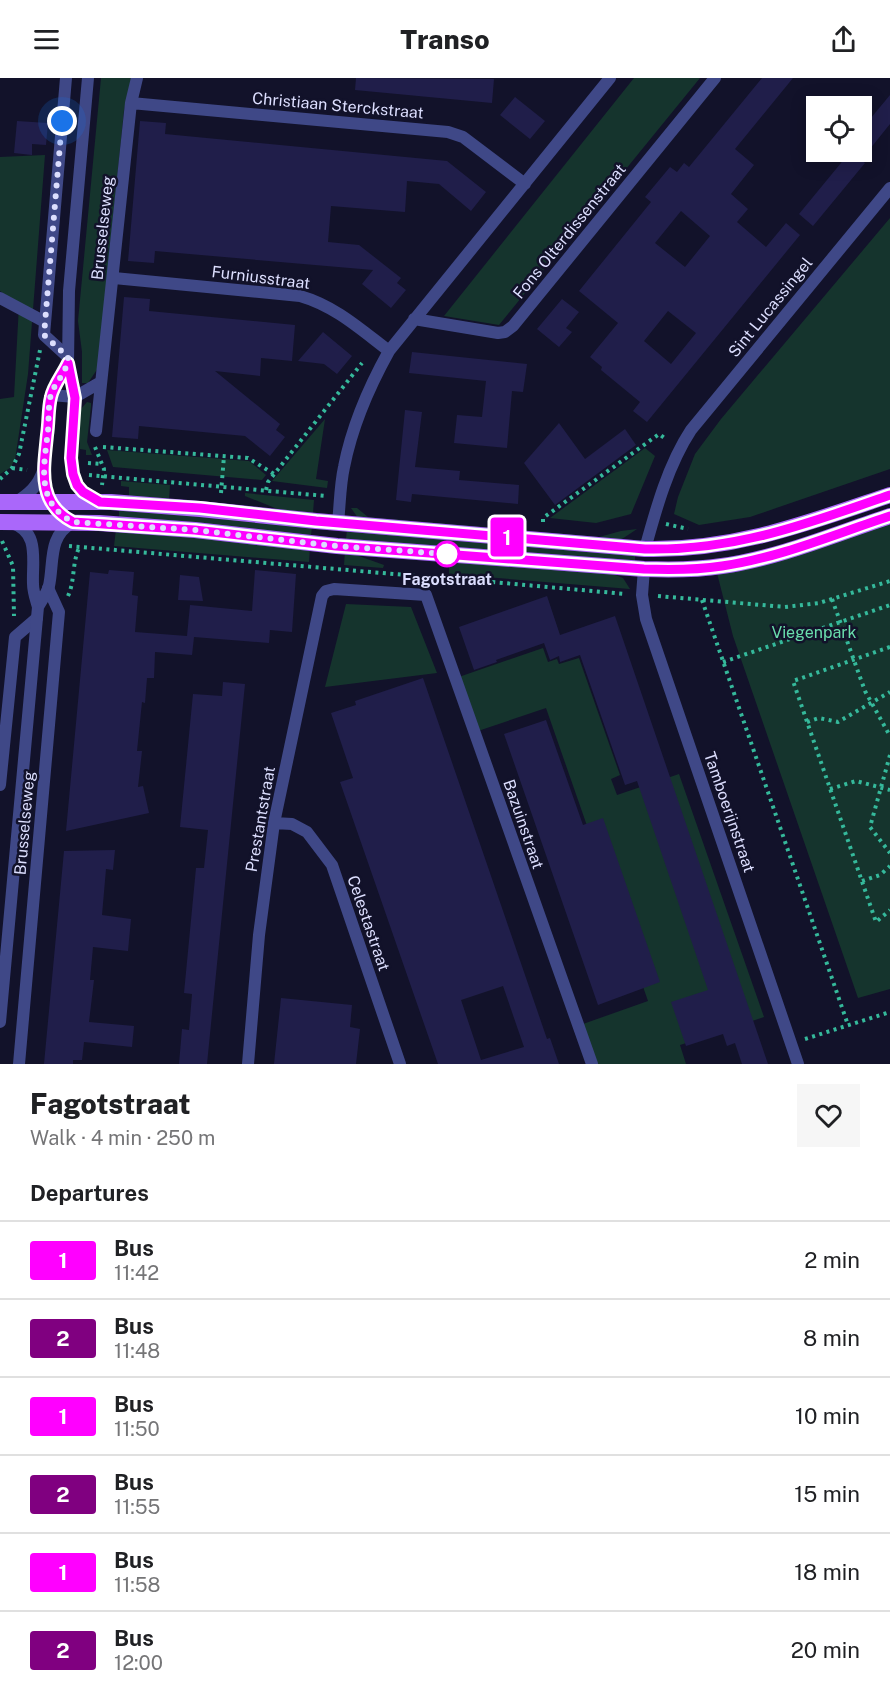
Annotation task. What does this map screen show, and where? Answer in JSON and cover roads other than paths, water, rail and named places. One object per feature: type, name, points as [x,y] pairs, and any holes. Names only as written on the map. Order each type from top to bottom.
[{"type":"main road","points":[[7,502],[100,502],[200,508],[338,523],[645,549],[694,549],[781,531],[890,495]]},
{"type":"main road","points":[[5,522],[73,522],[195,530],[336,546],[644,569],[691,569],[751,560],[890,516]]},
{"type":"street","points":[[44,329],[66,78]]},
{"type":"street","name":"Brusselseweg","points":[[88,78],[69,291],[68,360],[75,398],[71,458],[73,474],[77,485],[83,492],[100,502]]},
{"type":"street","name":"Brusselseweg","points":[[96,431],[131,104],[137,78]]},
{"type":"street","points":[[338,523],[344,468],[358,417],[370,387],[389,351],[610,78]]},
{"type":"street","name":"Fons Olterdissenstraat","points":[[414,319],[498,333],[505,332],[513,326],[715,78]]},
{"type":"street","name":"Christiaan Sterckstraat","points":[[131,104],[447,132],[464,137],[525,184]]},
{"type":"street","name":"Sint Lucassingel","points":[[645,549],[679,450],[691,430],[890,188]]},
{"type":"street","name":"Furniusstraat","points":[[114,278],[300,296],[321,302],[389,351]]},
{"type":"street","points":[[0,298],[44,329],[68,360]]},
{"type":"street","name":"Brusselseweg","points":[[7,502],[33,490],[40,480],[43,471],[51,395],[68,360]]},
{"type":"street","points":[[51,395],[75,398],[100,382]]},
{"type":"street","name":"Brusselseweg","points":[[0,1022],[38,612],[33,587],[33,543],[24,529],[5,522]]},
{"type":"street","name":"Brusselseweg","points":[[0,786],[15,638],[38,612],[48,588],[54,545],[62,530],[73,522]]},
{"type":"street","name":"Tamboerijnstraat","points":[[644,569],[642,604],[646,619],[798,1064]]},
{"type":"street","name":"Brusselseweg","points":[[19,1064],[59,612],[48,588]]},
{"type":"street","name":"Bazuinstraat","points":[[334,589],[426,595],[592,1064]]},
{"type":"street","name":"Prestantstraat","points":[[248,1064],[259,935],[274,823],[322,596],[326,591],[334,589]]},
{"type":"street","name":"Celestastraat","points":[[274,823],[292,824],[307,832],[332,864],[400,1064]]},
{"type":"lane","name":"Brusselseweg","points":[[43,471],[45,488],[52,502],[61,515],[73,522]]},
{"type":"place","name":"Fagotstraat","points":[[447,554]]},
{"type":"park label","name":"Viegenpark","points":[[814,632]]}]
